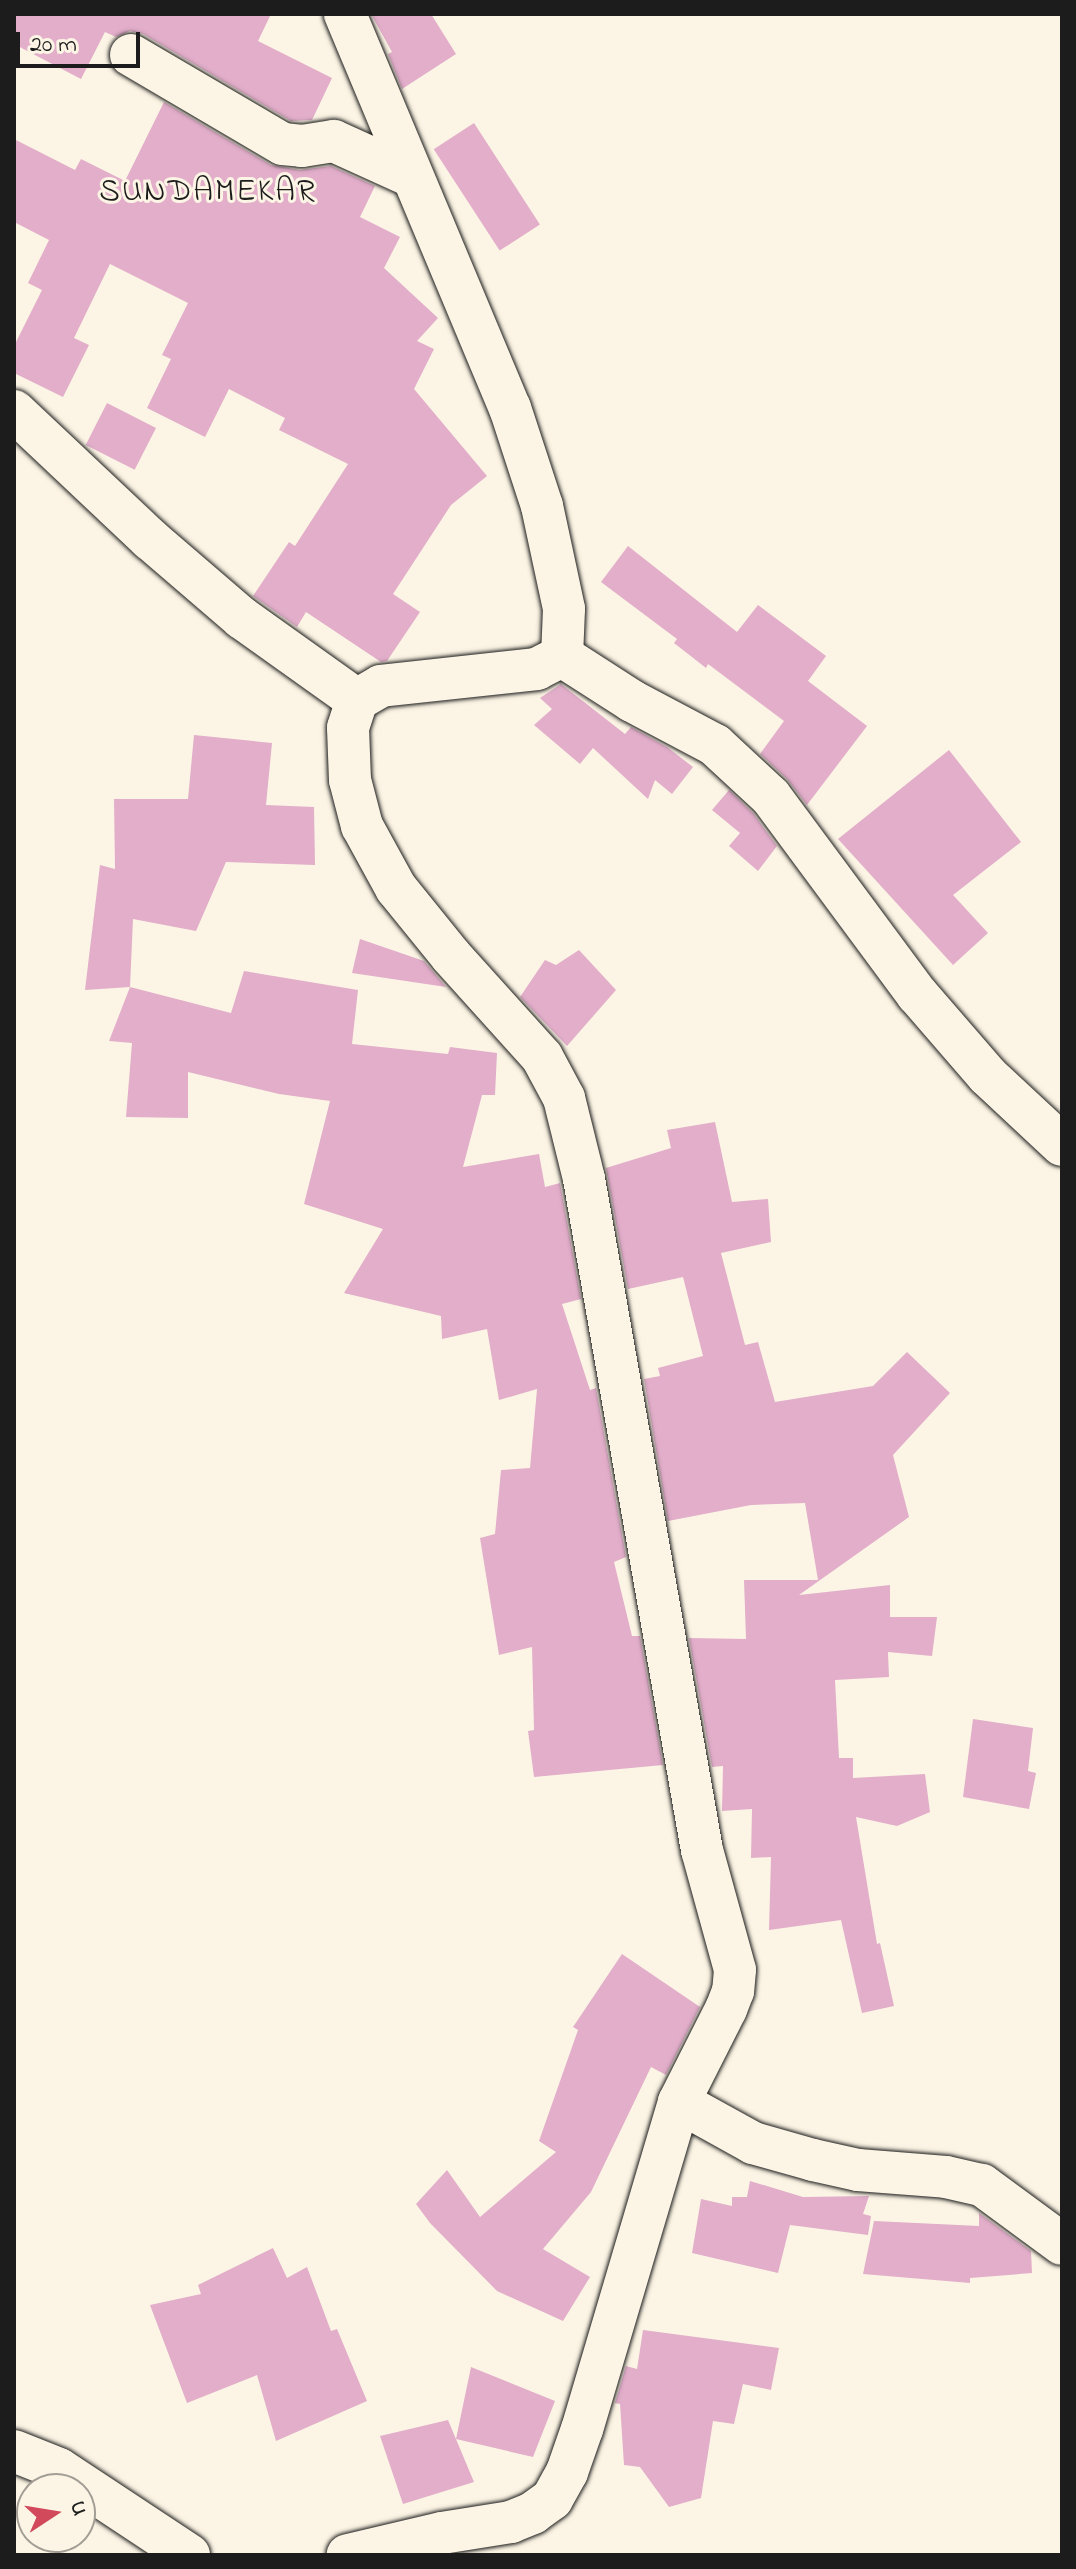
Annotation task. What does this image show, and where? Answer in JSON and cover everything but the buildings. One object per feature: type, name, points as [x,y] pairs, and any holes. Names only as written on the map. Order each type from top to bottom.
[{"type":"street","points":[[345,14],[510,408],[537,492],[564,609],[562,656]]},
{"type":"street","points":[[131,55],[283,144],[302,146],[334,141],[411,176]]},
{"type":"street","points":[[14,411],[150,539],[242,618],[357,700]]},
{"type":"street","points":[[348,2555],[442,2533],[511,2522],[533,2513],[552,2499],[567,2472],[582,2429],[679,2102],[733,1991],[735,1970],[702,1850],[584,1179],[564,1098],[542,1057],[451,956],[396,888],[362,826],[350,780],[348,728],[357,700],[381,686],[537,669],[562,656]]},
{"type":"street","points":[[562,656],[632,701],[715,745],[771,797],[917,994],[988,1076],[1062,1145]]},
{"type":"street","points":[[679,2102],[753,2143],[813,2160],[858,2170],[946,2177],[982,2185],[1062,2244]]},
{"type":"street","points":[[14,2451],[59,2469],[189,2555]]},
{"type":"district","name":"SUNDAMEKAR","points":[[208,193]]}]
